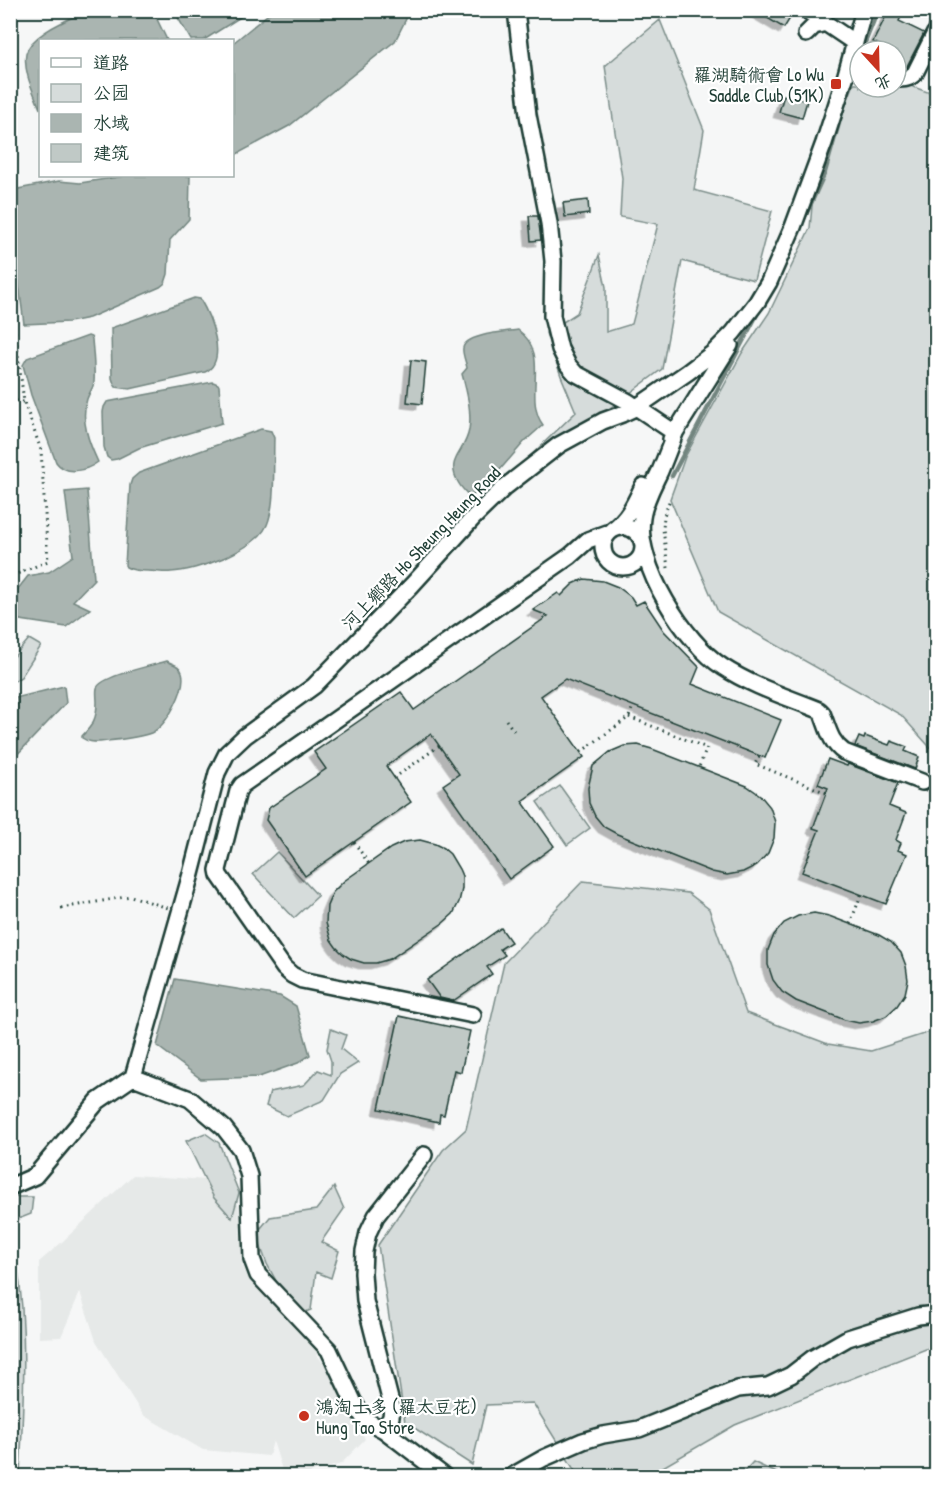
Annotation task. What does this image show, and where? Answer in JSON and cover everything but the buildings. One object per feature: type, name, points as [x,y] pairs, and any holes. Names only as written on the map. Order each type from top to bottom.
[{"type":"street","points":[[516,10],[528,115],[549,223],[553,268],[551,308],[557,340],[575,373],[636,407],[675,433]]},
{"type":"street","points":[[806,10],[849,39]]},
{"type":"street","name":"河上鄉路 Ho Sheung Heung Road","points":[[856,39],[864,10]]},
{"type":"street","points":[[806,34],[814,27],[826,23]]},
{"type":"street","points":[[908,78],[915,73],[934,33]]},
{"type":"street","name":"河上鄉路 Ho Sheung Heung Road","points":[[133,1077],[217,773],[227,753],[245,736],[314,686],[505,487],[566,441],[603,421],[636,407],[688,372],[713,353],[733,333],[758,302],[768,282],[793,227],[820,154],[848,90]]},
{"type":"street","points":[[675,433],[646,500],[642,517],[643,551],[641,557],[631,566],[615,566],[607,560],[603,553],[604,539],[630,513],[655,463],[747,317]]},
{"type":"street","points":[[473,1015],[302,980],[292,975],[284,968],[219,875],[218,870],[238,791],[242,785],[570,556],[588,540],[623,526],[632,529],[640,535],[649,566],[665,600],[706,655],[743,679],[819,710],[831,738],[844,752],[922,782]]},
{"type":"street","points":[[570,556],[594,556],[642,575],[657,584]]},
{"type":"street","points":[[10,1187],[35,1176],[99,1101],[133,1077],[190,1099],[225,1128],[241,1150],[249,1176],[252,1259],[258,1275],[329,1350],[364,1420],[384,1430],[444,1476]]},
{"type":"street","points":[[384,1430],[391,1417],[392,1407],[365,1301],[364,1251],[368,1233],[376,1216],[424,1155]]},
{"type":"street","points":[[512,1476],[544,1458],[583,1441],[639,1429],[738,1389],[768,1386],[791,1375],[813,1358],[848,1338],[918,1316],[936,1314]]},
{"type":"path","points":[[10,290],[24,402],[41,450],[48,561],[17,574],[10,569]]},
{"type":"path","points":[[10,400],[24,402]]},
{"type":"path","points":[[657,584],[669,578],[663,529],[664,516],[670,499]]},
{"type":"path","points":[[581,752],[629,717],[633,706]]},
{"type":"path","points":[[629,717],[707,748],[699,767]]},
{"type":"path","points":[[506,720],[516,734]]},
{"type":"path","points":[[394,778],[439,746]]},
{"type":"path","points":[[759,756],[755,764],[826,793]]},
{"type":"path","points":[[354,842],[369,864]]},
{"type":"path","points":[[850,924],[861,895]]},
{"type":"path","points":[[62,908],[131,896],[180,912]]},
{"type":"shaded area","points":[[133,1175],[207,1180],[239,1205],[242,1264],[251,1283],[325,1347],[317,1355],[337,1381],[365,1439],[341,1464],[299,1476],[284,1476],[273,1441],[269,1456],[203,1450],[143,1415],[96,1341],[80,1292],[61,1337],[39,1338],[39,1262]]},
{"type":"green space","points":[[660,20],[704,130],[694,190],[772,211],[754,280],[682,261],[662,369],[598,417],[527,459],[576,412],[546,333],[577,313],[599,255],[606,287],[606,332],[632,324],[658,224],[620,217],[622,178],[605,66]]},
{"type":"green space","points":[[908,85],[936,95],[936,754],[901,715],[718,612],[670,499],[685,457],[742,353],[769,313],[810,228],[814,184],[848,99],[908,99]]},
{"type":"green space","points":[[29,639],[41,646],[21,677],[11,683],[11,660]]},
{"type":"green space","points":[[560,786],[590,828],[567,845],[537,802]]},
{"type":"green space","points":[[277,852],[318,896],[294,918],[253,874]]},
{"type":"green space","points":[[583,881],[688,893],[709,909],[746,1013],[828,1044],[871,1051],[936,1030],[936,1345],[735,1425],[648,1476],[578,1476],[533,1403],[486,1405],[472,1465],[405,1422],[378,1245],[443,1150],[466,1129],[504,963]]},
{"type":"green space","points":[[331,1029],[346,1035],[341,1049],[358,1063],[340,1074],[324,1100],[287,1116],[266,1106],[270,1092],[304,1085],[318,1070],[331,1075],[331,1061],[327,1049]]},
{"type":"green space","points":[[205,1133],[219,1143],[239,1193],[232,1218],[214,1198],[186,1141]]},
{"type":"green space","points":[[334,1187],[344,1209],[321,1242],[339,1251],[331,1278],[316,1272],[311,1310],[295,1316],[267,1264],[256,1234],[270,1217],[316,1210]]},
{"type":"green space","points":[[10,1189],[15,1197],[33,1197],[31,1214],[11,1222]]},
{"type":"green space","points":[[17,1263],[23,1316],[23,1396],[20,1476],[11,1476],[10,1266]]},
{"type":"green space","points":[[753,1462],[783,1476],[740,1476]]},
{"type":"water","points":[[86,11],[153,11],[167,39],[39,39],[39,106],[26,68],[26,54],[35,40],[51,28]]},
{"type":"water","points":[[174,11],[250,11],[206,39],[190,39]]},
{"type":"water","points":[[272,11],[403,11],[406,19],[395,41],[289,126],[237,154],[234,154],[234,42]]},
{"type":"water","points":[[119,177],[190,177],[189,219],[170,240],[168,274],[165,283],[89,318],[69,322],[24,324],[11,223],[11,192],[59,181],[80,183]]},
{"type":"water","points":[[194,298],[200,299],[215,338],[217,349],[212,366],[205,372],[130,389],[116,387],[112,378],[111,328]]},
{"type":"water","points":[[518,330],[528,340],[533,351],[535,402],[537,414],[543,425],[525,441],[485,487],[470,497],[458,482],[454,467],[467,438],[470,423],[469,402],[462,374],[467,368],[463,348],[465,343],[478,337]]},
{"type":"water","points":[[88,336],[92,339],[94,377],[84,415],[89,439],[98,462],[82,470],[71,471],[56,462],[31,395],[23,365],[27,358]]},
{"type":"water","points":[[213,382],[219,386],[222,423],[139,448],[117,459],[111,460],[107,457],[104,447],[103,412],[107,402]]},
{"type":"water","points":[[261,429],[271,431],[274,438],[274,483],[270,516],[261,534],[239,551],[195,568],[166,572],[126,567],[132,479],[139,473]]},
{"type":"water","points":[[87,490],[94,579],[73,601],[90,609],[66,627],[14,619],[12,601],[16,591],[28,576],[49,572],[73,556],[65,492]]},
{"type":"water","points":[[167,661],[180,668],[183,679],[182,687],[169,715],[157,729],[140,736],[100,742],[91,742],[82,738],[95,717],[97,688],[101,684],[117,675]]},
{"type":"water","points":[[64,686],[66,703],[11,761],[11,699]]},
{"type":"water","points":[[175,979],[280,996],[296,1006],[310,1055],[298,1063],[259,1077],[201,1079],[157,1046]]},
{"type":"waterway","points":[[866,39],[878,10]]},
{"type":"waterway","points":[[803,221],[825,172],[845,102]]},
{"type":"waterway","points":[[672,476],[761,307]]},
{"type":"place","name":"羅湖騎術會 Lo Wu Saddle Club (51K)","points":[[836,84]]},
{"type":"place","name":"鴻淘士多 (羅太豆花) Hung Tao Store","points":[[304,1416]]}]
